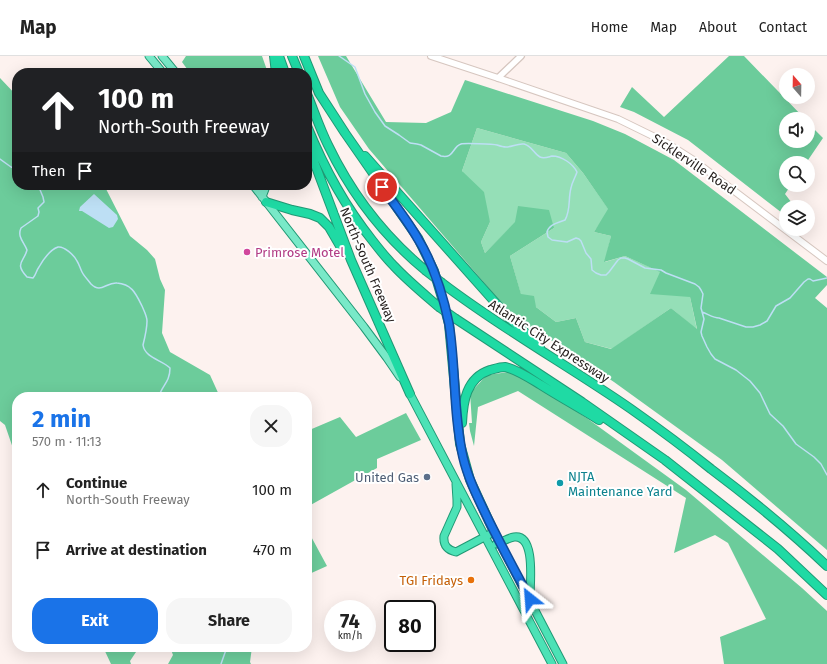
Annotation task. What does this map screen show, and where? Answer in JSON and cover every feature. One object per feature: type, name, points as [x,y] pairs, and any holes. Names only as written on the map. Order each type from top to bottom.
[{"type":"highway","points":[[274,56],[275,68]]},
{"type":"highway","points":[[292,56],[297,68]]},
{"type":"highway","points":[[304,56],[309,68]]},
{"type":"highway","points":[[312,75],[319,92],[345,134],[418,238],[434,271],[448,324],[460,444],[470,480],[494,532],[563,664]]},
{"type":"highway","name":"Atlantic City Expressway","points":[[312,106],[327,144],[360,201],[411,259],[470,305],[630,408],[683,447],[773,518],[827,566]]},
{"type":"highway","points":[[345,134],[509,318],[570,370]]},
{"type":"highway","points":[[312,138],[331,180],[363,229],[394,266],[425,295],[456,319],[582,402],[665,460],[778,549],[827,595]]},
{"type":"highway","name":"North-South Freeway","points":[[312,156],[351,260],[410,394]]},
{"type":"highway","points":[[264,199],[292,210],[320,218],[329,228],[364,290]]},
{"type":"highway","points":[[460,444],[465,395],[470,386],[480,374],[505,367],[527,377],[665,460]]},
{"type":"highway","points":[[410,394],[552,664]]},
{"type":"highway","points":[[455,480],[457,507],[444,536],[443,540],[445,546],[449,550],[456,552],[494,532]]},
{"type":"highway","points":[[491,547],[515,537],[524,540],[530,554],[530,599]]},
{"type":"main road","points":[[149,56],[159,68]]},
{"type":"main road","name":"Sicklerville Road","points":[[431,56],[438,57],[618,119],[668,143],[692,159],[827,261]]},
{"type":"main road","points":[[156,64],[163,57],[172,68]]},
{"type":"main road","points":[[257,190],[364,327],[387,358],[410,394]]},
{"type":"main road","points":[[264,199],[265,190]]},
{"type":"street","points":[[498,78],[521,56]]},
{"type":"green space","points":[[186,56],[262,56],[266,68],[186,68],[182,62]]},
{"type":"green space","points":[[318,56],[346,56],[386,122],[426,123],[451,112],[465,80],[593,121],[625,134],[674,160],[827,277],[827,285],[815,298],[827,308],[827,550],[722,460],[614,382],[511,314],[369,149],[340,107]],"holes":[[[477,128],[566,153],[583,173],[608,209],[594,232],[611,236],[604,262],[625,256],[660,272],[650,294],[690,297],[697,329],[671,308],[611,349],[585,342],[576,318],[556,322],[536,307],[534,296],[521,294],[510,256],[554,228],[549,210],[518,206],[515,222],[485,253],[481,242],[490,222],[484,192],[462,171]]]},
{"type":"green space","points":[[729,56],[744,56],[779,92],[779,104],[790,104],[798,112],[779,112],[779,148],[815,148],[815,130],[823,138],[811,156],[779,156],[779,192],[786,192],[785,194],[790,200],[779,200],[779,211],[688,140],[634,112],[620,107],[632,87],[664,117]]},
{"type":"green space","points":[[0,78],[12,91],[12,190],[107,190],[130,236],[147,250],[155,259],[160,279],[165,290],[162,333],[170,352],[210,375],[218,392],[12,392],[12,445],[5,425],[0,421]]},
{"type":"green space","points":[[477,128],[566,153],[583,173],[609,210],[594,232],[611,236],[605,262],[625,256],[661,272],[690,297],[697,330],[671,308],[612,349],[585,342],[576,318],[556,322],[521,295],[510,256],[554,228],[516,222],[485,253],[481,242],[490,222],[462,171]]},
{"type":"green space","points":[[510,368],[588,419],[686,490],[827,611],[827,664],[724,664],[720,637],[766,619],[728,543],[715,535],[674,553],[686,498],[518,391],[478,407],[474,446],[469,423],[472,423],[470,393],[487,375],[509,372]]},
{"type":"green space","points":[[406,413],[421,440],[377,459],[377,468],[312,504],[312,429],[340,417],[356,437]]},
{"type":"green space","points":[[312,538],[327,566],[312,573]]},
{"type":"green space","points":[[105,652],[136,652],[130,661],[131,664],[111,664]]},
{"type":"green space","points":[[172,652],[251,652],[251,664],[168,664],[173,655]]},
{"type":"water","points":[[94,194],[117,215],[118,219],[113,227],[109,228],[82,211],[79,211],[80,207]]},
{"type":"waterway","points":[[339,56],[355,67],[365,94],[385,126],[410,143],[421,145],[441,156],[448,156],[461,144],[490,144],[503,147],[524,144],[529,146],[540,157],[544,158],[556,156],[570,163],[577,172],[571,186],[567,216],[565,220],[554,224],[548,229],[548,237],[552,240],[567,242],[576,238],[579,239],[586,253],[591,259],[592,270],[601,275],[606,275],[618,260],[625,258],[645,268],[661,270],[699,287],[703,294],[701,308],[704,319],[701,332],[711,354],[715,359],[736,370],[750,381],[760,393],[770,414],[783,426],[796,444],[821,464],[827,475]]},
{"type":"waterway","points":[[0,159],[12,167]]},
{"type":"waterway","points":[[40,190],[44,202],[38,208],[38,216],[21,228],[20,231],[20,237],[27,250],[20,265],[21,269],[27,277],[33,278],[38,268],[52,250],[60,247],[66,249],[74,256],[84,275],[95,287],[101,288],[117,283],[126,285],[133,290],[138,297],[147,321],[143,345],[144,349],[150,356],[170,368],[169,377],[161,392]]},
{"type":"waterway","points":[[702,312],[746,327],[753,327],[767,321],[776,306],[790,298],[808,279],[813,281],[827,278]]},
{"type":"waterway","points":[[221,664],[225,652]]},
{"type":"place","name":"Primrose Motel","points":[[247,252]]},
{"type":"place","name":"United Gas","points":[[427,477]]},
{"type":"place","name":"NJTA Maintenance Yard","points":[[560,483]]},
{"type":"place","name":"TGI Fridays","points":[[471,580]]},
{"type":"route","points":[[382,187],[418,238],[434,271],[442,298],[451,341],[460,444],[470,480],[494,532],[530,599]]}]
